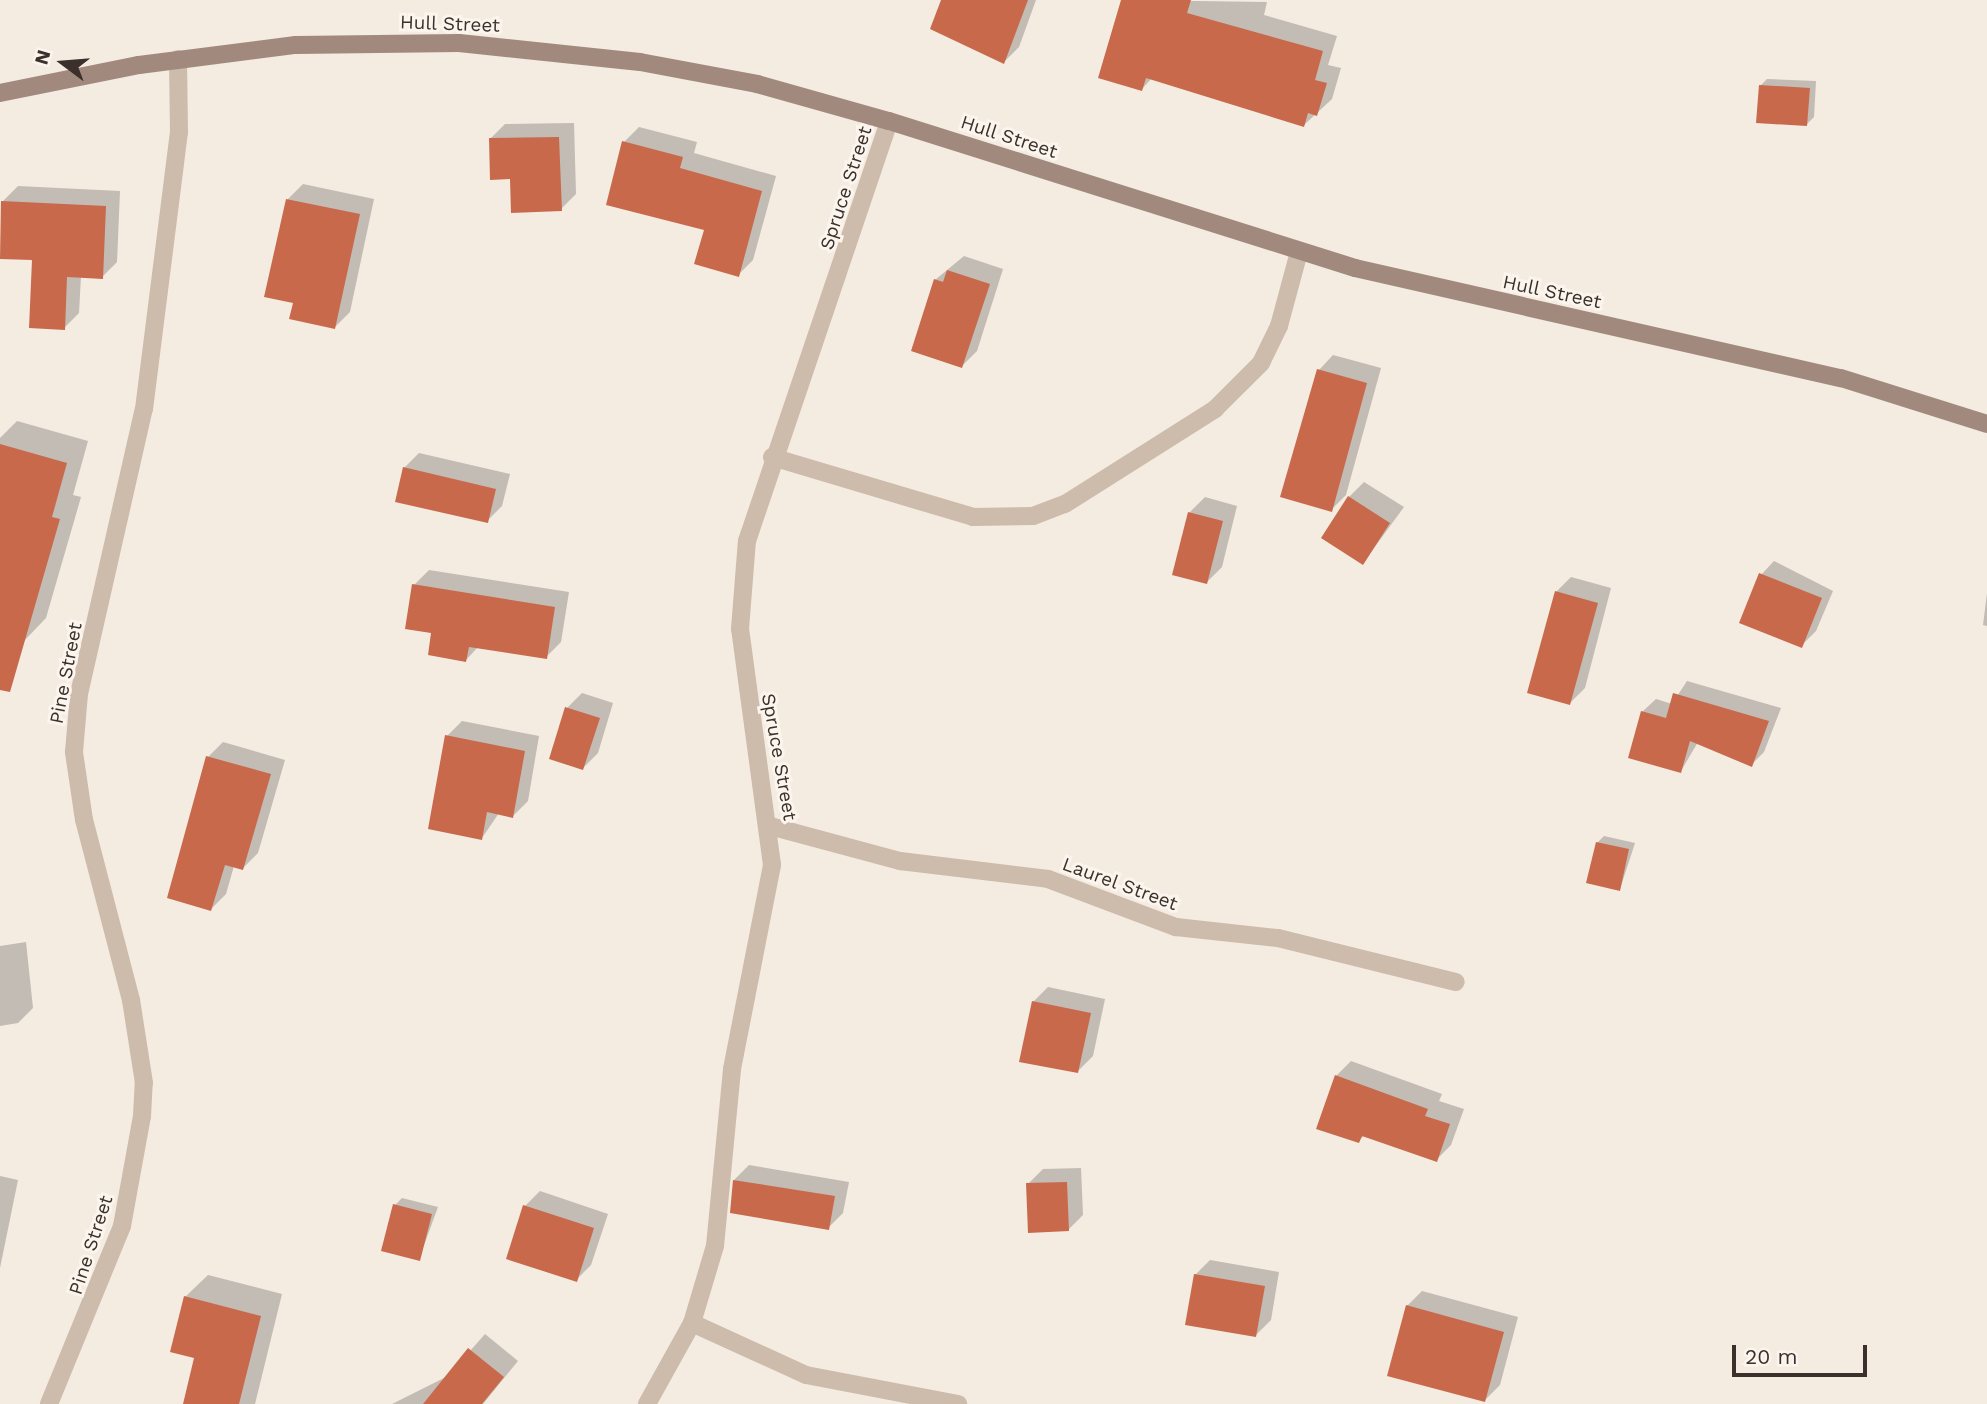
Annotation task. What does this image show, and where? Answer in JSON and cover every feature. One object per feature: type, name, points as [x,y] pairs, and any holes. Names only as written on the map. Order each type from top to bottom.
[{"type":"main road","name":"Hull Street","points":[[0,93],[178,59],[296,45],[517,47],[702,73],[889,121],[1299,252],[1852,380],[1987,424]]},
{"type":"street","name":"Pine Street","points":[[48,1404],[122,1226],[142,1116],[144,1083],[131,1000],[84,820],[74,752],[79,694],[144,409],[179,132],[178,59]]},
{"type":"street","name":"Spruce Street","points":[[647,1404],[692,1323],[715,1246],[732,1069],[765,922],[770,825],[740,629],[747,541],[772,457],[889,121]]},
{"type":"street","points":[[772,457],[973,517],[1033,516],[1065,504],[1215,409],[1261,363],[1299,252]]},
{"type":"street","name":"Laurel Street","points":[[770,825],[900,861],[1048,879],[1176,928],[1278,937],[1456,982]]},
{"type":"street","points":[[692,1323],[806,1375],[958,1404]]},
{"type":"building","points":[[941,0],[1028,0],[1004,64],[930,29]]},
{"type":"building","points":[[1121,0],[1191,0],[1187,13],[1323,51],[1315,80],[1327,83],[1317,116],[1308,113],[1304,127],[1146,78],[1142,91],[1098,78]]},
{"type":"building","points":[[1759,85],[1810,88],[1807,126],[1756,123]]},
{"type":"building","points":[[559,137],[562,211],[511,213],[510,179],[490,180],[489,138]]},
{"type":"building","points":[[622,141],[683,157],[680,168],[762,191],[739,277],[694,264],[704,230],[606,205]]},
{"type":"building","points":[[286,199],[360,214],[335,329],[289,319],[293,303],[264,297]]},
{"type":"building","points":[[1,201],[106,206],[103,279],[67,277],[65,330],[29,328],[32,260],[0,259]]},
{"type":"building","points":[[947,270],[990,284],[962,368],[911,351],[934,279],[943,282]]},
{"type":"building","points":[[1317,369],[1367,383],[1332,512],[1280,497]]},
{"type":"building","points":[[0,444],[67,463],[52,517],[60,519],[10,692],[0,690]]},
{"type":"building","points":[[403,467],[496,489],[488,523],[395,502]]},
{"type":"building","points":[[1348,496],[1390,523],[1363,565],[1321,538]]},
{"type":"building","points":[[1188,512],[1223,521],[1207,584],[1172,575]]},
{"type":"building","points":[[1759,573],[1822,598],[1802,648],[1739,623]]},
{"type":"building","points":[[412,584],[555,607],[547,659],[469,647],[466,662],[428,655],[431,633],[405,629]]},
{"type":"building","points":[[1555,591],[1598,603],[1570,705],[1527,693]]},
{"type":"building","points":[[1673,693],[1769,721],[1752,767],[1690,741],[1681,773],[1628,758],[1641,711],[1666,718]]},
{"type":"building","points":[[565,707],[600,718],[583,770],[549,759]]},
{"type":"building","points":[[445,735],[525,751],[513,818],[487,812],[482,840],[428,829]]},
{"type":"building","points":[[206,756],[271,774],[243,870],[225,865],[211,911],[167,898]]},
{"type":"building","points":[[1596,842],[1629,849],[1620,891],[1586,883]]},
{"type":"building","points":[[1032,1001],[1091,1013],[1078,1073],[1019,1062]]},
{"type":"building","points":[[1335,1075],[1428,1109],[1425,1116],[1450,1124],[1437,1162],[1362,1136],[1359,1143],[1316,1129]]},
{"type":"building","points":[[733,1180],[835,1196],[829,1230],[730,1213]]},
{"type":"building","points":[[1067,1182],[1069,1231],[1028,1233],[1026,1183]]},
{"type":"building","points":[[393,1204],[432,1214],[420,1261],[381,1251]]},
{"type":"building","points":[[523,1205],[594,1228],[577,1282],[506,1259]]},
{"type":"building","points":[[1194,1274],[1265,1286],[1256,1337],[1185,1325]]},
{"type":"building","points":[[184,1296],[261,1316],[239,1404],[183,1404],[194,1358],[170,1352]]},
{"type":"building","points":[[1406,1305],[1504,1332],[1485,1402],[1387,1376]]},
{"type":"building","points":[[468,1348],[504,1377],[482,1404],[423,1404]]}]
